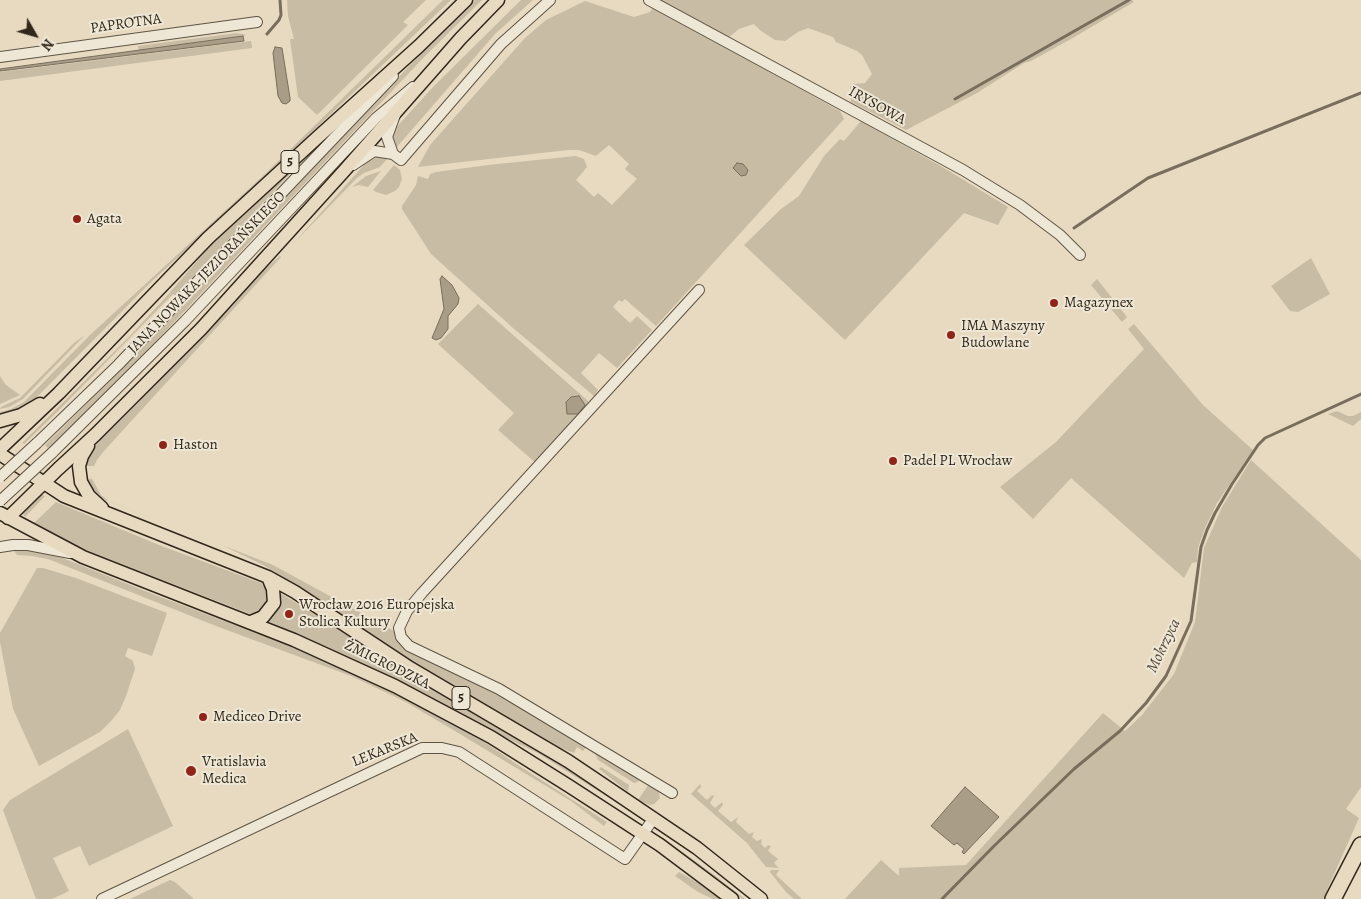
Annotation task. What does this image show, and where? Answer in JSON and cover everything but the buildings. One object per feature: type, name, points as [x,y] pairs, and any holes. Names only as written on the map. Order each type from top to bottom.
[{"type":"highway","points":[[1333,899],[1359,848]]},
{"type":"highway","points":[[1344,899],[1359,848]]},
{"type":"main road","name":"JANA NOWAKA-JEZIORAŃSKIEGO","points":[[419,46],[466,0]]},
{"type":"main road","name":"JANA NOWAKA-JEZIORAŃSKIEGO","points":[[424,79],[498,0]]},
{"type":"main road","name":"5","points":[[0,449],[58,394],[208,238],[419,46]]},
{"type":"main road","name":"5","points":[[96,435],[201,329],[344,171],[424,79]]},
{"type":"main road","points":[[0,420],[21,414],[58,394]]},
{"type":"main road","points":[[3,518],[96,435]]},
{"type":"main road","name":"ŻMIGRODZKA","points":[[96,435],[82,456],[79,474],[80,482],[89,496],[105,512]]},
{"type":"main road","name":"ŻMIGRODZKA","points":[[0,454],[64,496],[268,578],[295,592],[410,668],[568,761],[697,848],[760,899]]},
{"type":"main road","name":"ŻMIGRODZKA","points":[[3,518],[78,555],[251,622],[328,654],[395,686],[491,737],[643,833],[732,899]]},
{"type":"main road","points":[[251,622],[263,617],[274,603],[273,589],[268,578]]},
{"type":"street","points":[[344,171],[374,151],[393,154],[401,160],[501,44],[550,0]]},
{"type":"street","name":"IRYSOWA","points":[[648,0],[963,170],[1020,205],[1060,235],[1080,255]]},
{"type":"street","name":"PAPROTNA","points":[[0,57],[257,22]]},
{"type":"street","name":"JANA NOWAKA-JEZIORAŃSKIEGO","points":[[0,478],[112,370],[272,201],[378,93],[419,46]]},
{"type":"street","name":"JANA NOWAKA-JEZIORAŃSKIEGO","points":[[0,501],[52,453],[185,321],[376,118],[399,97],[424,79]]},
{"type":"street","points":[[393,154],[387,137],[396,111]]},
{"type":"street","points":[[672,793],[498,689],[408,646],[401,637],[399,628],[407,611],[422,593],[699,290]]},
{"type":"street","points":[[0,547],[28,545],[78,555]]},
{"type":"street","name":"LEKARSKA","points":[[102,899],[422,748],[442,748],[459,752],[625,860],[654,818]]},
{"type":"shaded area","points":[[287,0],[426,0],[403,22],[408,25],[317,115],[298,97],[290,39],[294,39],[288,16]]},
{"type":"shaded area","points":[[443,0],[451,0],[150,283],[31,403],[23,409],[0,417],[0,412],[24,402],[90,335],[265,174]]},
{"type":"shaded area","points":[[475,0],[482,0],[425,56],[146,352],[49,449],[45,445],[126,365],[430,44]]},
{"type":"shaded area","points":[[521,0],[533,0],[495,34],[396,148],[391,135],[392,132],[433,87]]},
{"type":"shaded area","points":[[659,0],[1132,0],[1134,2],[1071,39],[1024,63],[977,93],[906,130],[851,102],[850,87],[852,84],[865,83],[872,74],[862,55],[836,42],[833,37],[808,28],[785,41],[775,40],[754,24],[739,29],[728,38]]},
{"type":"shaded area","points":[[585,1],[634,17],[650,12],[653,7],[840,111],[844,119],[656,326],[625,299],[622,302],[619,300],[613,307],[630,323],[637,316],[652,330],[617,368],[599,353],[581,373],[598,390],[594,396],[513,328],[431,254],[402,209],[402,206],[416,185],[418,176],[428,179],[430,174],[436,172],[488,165],[576,156],[584,159],[587,167],[576,180],[594,197],[598,193],[612,205],[637,179],[625,169],[629,164],[609,145],[596,156],[579,150],[568,150],[418,167],[430,145],[525,38],[546,20]]},
{"type":"shaded area","points":[[237,33],[247,35],[139,51],[138,46]]},
{"type":"shaded area","points":[[243,36],[244,41],[0,71],[0,69]]},
{"type":"shaded area","points":[[251,41],[252,48],[0,81],[0,72]]},
{"type":"shaded area","points":[[275,47],[282,48],[290,98],[290,101],[286,104],[282,103],[278,96],[273,53]]},
{"type":"shaded area","points":[[861,121],[1008,207],[998,225],[964,213],[845,340],[744,245],[781,209],[799,196],[824,156],[840,139],[844,141]]},
{"type":"shaded area","points":[[308,155],[175,296],[173,294],[59,410],[24,444],[22,443],[128,338],[217,238]]},
{"type":"shaded area","points":[[372,156],[388,158],[380,167],[357,178],[292,245]]},
{"type":"shaded area","points":[[737,163],[743,164],[748,170],[746,175],[741,176],[733,168]]},
{"type":"shaded area","points":[[394,165],[400,170],[402,179],[399,187],[386,195],[373,190]]},
{"type":"shaded area","points":[[381,171],[368,187],[359,185],[352,187],[366,176]]},
{"type":"shaded area","points":[[280,256],[104,451],[94,466],[86,466],[87,459],[95,445],[137,404],[253,280]]},
{"type":"shaded area","points":[[1311,258],[1330,294],[1298,312],[1290,311],[1271,286]]},
{"type":"shaded area","points":[[442,276],[452,285],[459,298],[458,304],[448,316],[448,329],[441,338],[436,340],[432,338],[444,309],[440,279]]},
{"type":"shaded area","points":[[1097,279],[1127,317],[1122,322],[1091,285]]},
{"type":"shaded area","points":[[478,304],[588,401],[588,407],[537,464],[498,430],[514,413],[438,344]]},
{"type":"shaded area","points":[[1134,324],[1203,405],[1253,450],[1217,503],[1198,548],[1197,562],[1192,563],[1184,578],[1071,478],[1033,519],[1000,487],[1056,442],[1144,349],[1128,329]]},
{"type":"shaded area","points":[[85,335],[23,399],[9,407],[0,409],[20,398],[74,343]]},
{"type":"shaded area","points":[[0,376],[6,385],[20,395],[0,404]]},
{"type":"shaded area","points":[[579,396],[585,405],[578,414],[567,414],[566,402],[571,397]]},
{"type":"shaded area","points":[[1337,411],[1348,416],[1361,412],[1361,419],[1353,426],[1328,414]]},
{"type":"shaded area","points":[[1251,460],[1361,560],[1361,787],[1346,809],[1359,818],[1323,899],[845,899],[881,860],[899,876],[899,868],[966,865],[1103,713],[1125,731],[1142,715],[1174,674],[1195,622],[1204,548],[1222,507]]},
{"type":"shaded area","points":[[87,478],[92,479],[101,495],[109,501],[180,529],[106,500],[93,490]]},
{"type":"shaded area","points":[[40,494],[45,496],[25,517],[22,512]]},
{"type":"shaded area","points":[[56,502],[159,545],[261,583],[267,590],[268,602],[260,611],[250,614],[86,550],[33,524]]},
{"type":"shaded area","points":[[223,545],[273,565],[394,631],[398,643],[409,651],[481,684],[587,746],[583,751],[577,747],[574,753],[557,747],[428,671],[265,566]]},
{"type":"shaded area","points":[[13,549],[50,553],[318,656],[407,699],[474,735],[607,822],[604,826],[571,801],[455,731],[404,701],[351,676],[216,626],[48,559],[17,555]]},
{"type":"shaded area","points":[[37,568],[76,578],[167,613],[152,656],[128,648],[125,656],[133,661],[135,669],[120,710],[112,720],[100,732],[39,766],[13,709],[0,642],[0,633]]},
{"type":"shaded area","points":[[280,593],[621,802],[619,804],[538,753],[493,732],[421,693],[267,621],[278,607]]},
{"type":"shaded area","points":[[128,729],[173,826],[89,866],[80,846],[53,858],[69,891],[52,899],[36,899],[3,810],[10,800]]},
{"type":"shaded area","points":[[591,750],[641,778],[638,782],[634,783],[598,760]]},
{"type":"shaded area","points":[[601,767],[629,785],[628,792],[599,769]]},
{"type":"shaded area","points":[[649,784],[658,789],[660,798],[650,805],[638,800]]},
{"type":"shaded area","points":[[700,784],[701,787],[697,791],[707,800],[712,795],[714,796],[710,803],[715,808],[722,802],[723,805],[718,811],[731,822],[738,817],[736,822],[749,834],[754,832],[752,837],[757,841],[762,839],[761,844],[765,848],[768,845],[771,846],[768,851],[778,859],[774,863],[779,868],[766,867],[747,843],[691,794]]},
{"type":"shaded area","points":[[965,787],[999,817],[964,854],[962,852],[964,849],[957,843],[954,845],[931,826]]},
{"type":"shaded area","points":[[662,837],[714,875],[745,899],[742,899]]},
{"type":"shaded area","points":[[771,870],[779,870],[776,875],[802,899],[794,899],[786,892],[770,872]]},
{"type":"shaded area","points":[[679,872],[723,899],[713,899],[698,892],[675,876]]},
{"type":"shaded area","points":[[170,880],[175,882],[194,899],[130,899]]},
{"type":"waterway","points":[[267,34],[281,15],[280,0]]},
{"type":"waterway","points":[[955,99],[1129,0]]},
{"type":"waterway","points":[[1074,228],[1148,178],[1361,93]]},
{"type":"waterway","name":"Mokrzyca","points":[[942,899],[1074,769],[1120,731],[1146,703],[1166,676],[1191,621],[1201,547],[1207,530],[1232,484],[1258,445],[1265,438],[1361,394]]},
{"type":"place","name":"Agata","points":[[77,219]]},
{"type":"place","name":"Magazynex","points":[[1054,303]]},
{"type":"place","name":"IMA Maszyny Budowlane","points":[[951,335]]},
{"type":"place","name":"Haston","points":[[163,445]]},
{"type":"place","name":"Padel PL Wrocław","points":[[893,461]]},
{"type":"place","name":"Wrocław 2016 Europejska Stolica Kultury","points":[[289,614]]},
{"type":"place","name":"Mediceo Drive","points":[[203,717]]},
{"type":"place","name":"Vratislavia Medica","points":[[191,771]]}]
